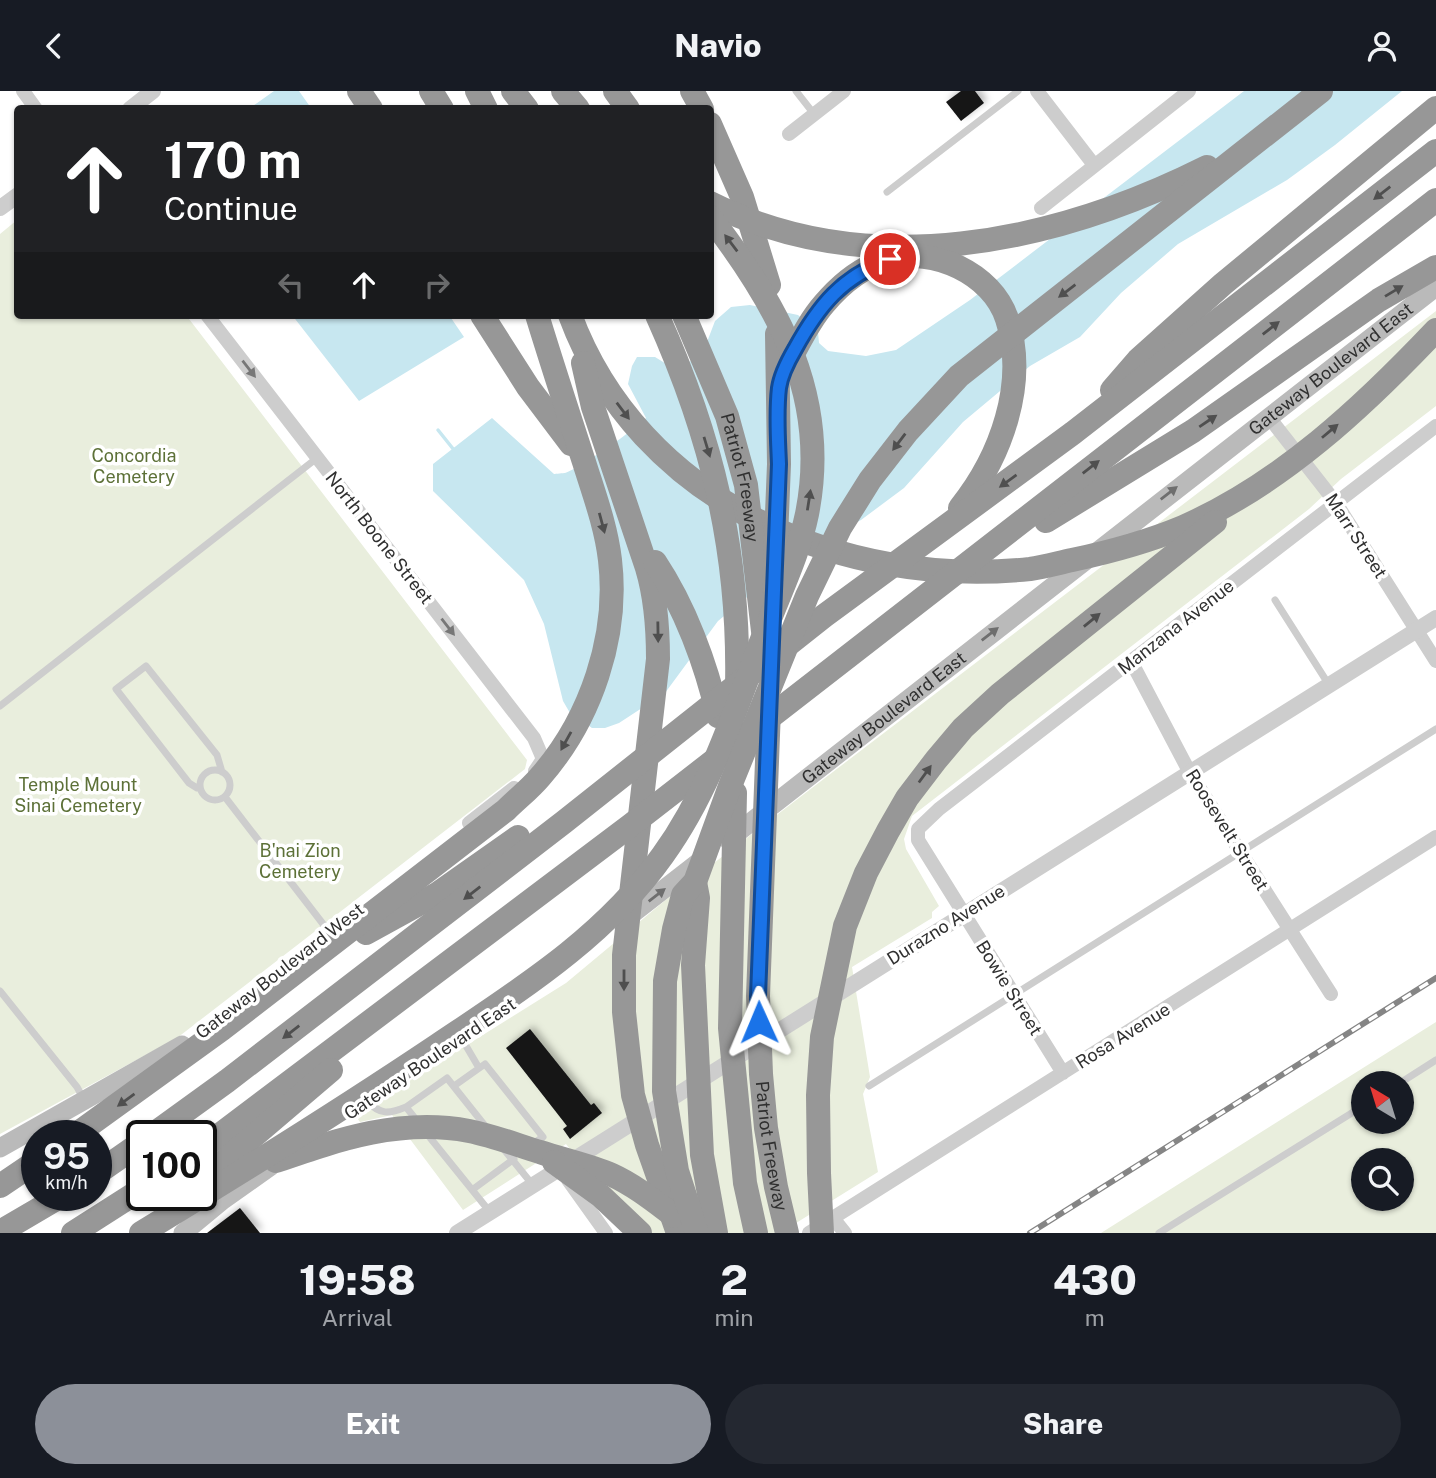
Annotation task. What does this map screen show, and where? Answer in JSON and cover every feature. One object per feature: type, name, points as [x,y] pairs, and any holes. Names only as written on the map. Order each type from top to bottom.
[{"type":"highway","points":[[513,91],[524,105]]},
{"type":"highway","points":[[563,91],[575,105]]},
{"type":"highway","points":[[694,1233],[677,1171],[664,1091],[665,981],[674,929],[683,895],[695,882],[730,786],[807,596],[840,528],[892,451],[959,376],[1321,91]]},
{"type":"highway","points":[[1073,433],[1138,360],[1223,284],[1436,108]]},
{"type":"highway","points":[[714,205],[772,228],[827,242],[930,246],[1010,237],[1077,221],[1146,197],[1219,162],[1274,127]]},
{"type":"highway","points":[[714,133],[741,197],[768,282],[777,331],[779,464],[769,704]]},
{"type":"highway","points":[[173,1120],[238,1073],[588,793],[1073,433],[1436,151]]},
{"type":"highway","points":[[217,1137],[626,828],[1436,200]]},
{"type":"highway","points":[[141,1233],[239,1174],[419,1058],[575,949],[630,898],[664,854],[704,790],[806,518],[812,479],[813,430],[786,335],[756,278],[714,222]]},
{"type":"highway","points":[[779,387],[785,368],[812,319],[834,293],[870,267],[890,259],[934,258],[972,275],[996,298],[1007,317],[1014,358],[1012,398],[1001,434],[972,493],[944,528]]},
{"type":"highway","points":[[626,828],[686,797],[1046,521],[1193,431],[1370,307],[1436,267]]},
{"type":"highway","points":[[485,319],[528,387],[607,491],[661,572],[696,648],[718,714],[733,875]]},
{"type":"highway","points":[[96,1120],[222,1029],[506,810],[540,778],[561,751],[591,692],[601,664],[611,613],[612,587],[604,524],[538,319]]},
{"type":"highway","name":"Patriot Freeway","points":[[659,319],[695,408],[711,460],[729,546],[738,634],[730,1028],[745,1183],[756,1233]]},
{"type":"highway","name":"Patriot Freeway","points":[[686,319],[727,416],[746,485],[760,594],[769,704],[759,1022],[766,1128],[787,1233]]},
{"type":"highway","points":[[573,323],[600,379],[619,407],[679,471],[738,512],[788,535],[882,563],[913,569],[1032,569],[1118,550],[1184,526],[1215,511],[1283,467]]},
{"type":"highway","points":[[573,323],[593,407],[647,568],[658,625],[658,659],[624,955],[624,1012],[633,1095],[647,1146],[678,1233]]},
{"type":"highway","points":[[828,1225],[818,1108],[822,1037],[845,926],[866,873],[901,809],[942,752],[963,728],[1000,694],[1362,404],[1436,330]]},
{"type":"highway","points":[[231,1010],[437,894],[559,816]]},
{"type":"highway","points":[[695,882],[698,898],[693,965],[702,1155],[716,1233]]},
{"type":"highway","points":[[217,1167],[325,1075],[468,962],[530,900]]},
{"type":"highway","points":[[239,1174],[341,1139],[386,1129],[412,1127],[466,1131],[519,1144],[614,1176],[648,1196],[694,1233]]},
{"type":"highway","points":[[539,1152],[601,1196],[640,1233]]},
{"type":"highway","points":[[0,1186],[21,1172]]},
{"type":"highway","points":[[73,1233],[126,1199]]},
{"type":"highway","points":[[0,1232],[36,1211]]},
{"type":"highway","points":[[141,1233],[166,1211]]},
{"type":"main road","name":"Gateway Boulevard East","points":[[183,1233],[252,1179],[462,1039],[611,931],[1436,287]]},
{"type":"main road","name":"Gateway Boulevard West","points":[[0,1148],[176,1049],[231,1010]]},
{"type":"street","points":[[135,105],[153,91]]},
{"type":"street","points":[[789,134],[844,91]]},
{"type":"street","points":[[1037,91],[1094,165]]},
{"type":"street","points":[[1041,208],[1189,91]]},
{"type":"street","name":"North Boone Street","points":[[210,319],[534,739],[542,754],[540,764]]},
{"type":"street","name":"Marr Street","points":[[1268,416],[1336,503],[1436,661]]},
{"type":"street","name":"Manzana Avenue","points":[[918,829],[939,809],[1436,426]]},
{"type":"street","name":"Durazno Avenue","points":[[457,1233],[478,1224],[490,1212],[1436,618]]},
{"type":"street","name":"Roosevelt Street","points":[[1131,661],[1190,772],[1331,994]]},
{"type":"street","name":"Gateway Boulevard West","points":[[231,1010],[529,776],[540,764]]},
{"type":"street","name":"Bowie Street","points":[[918,829],[918,840],[1063,1073]]},
{"type":"street","name":"Rosa Avenue","points":[[808,1233],[828,1225],[1436,837]]},
{"type":"street","points":[[559,1169],[606,1233]]},
{"type":"street","points":[[828,1225],[845,1233]]},
{"type":"lane","points":[[796,91],[814,114]]},
{"type":"lane","points":[[887,192],[1018,91]]},
{"type":"lane","points":[[0,706],[317,458]]},
{"type":"lane","points":[[1275,600],[1329,685]]},
{"type":"lane","points":[[200,787],[189,783],[116,689],[146,666],[217,755],[222,772]]},
{"type":"lane","points":[[869,1086],[1436,729]]},
{"type":"lane","points":[[215,770],[222,772],[228,775],[231,784],[225,797],[210,800],[202,793],[202,777],[215,770]]},
{"type":"lane","points":[[225,797],[330,933]]},
{"type":"lane","points":[[0,991],[77,1087],[84,1101]]},
{"type":"lane","points":[[462,1039],[479,1068]]},
{"type":"lane","points":[[1414,1074],[1436,1060]]},
{"type":"lane","points":[[454,1086],[485,1064],[543,1137],[472,1190]]},
{"type":"lane","points":[[367,1101],[374,1109],[383,1113],[393,1112],[406,1107],[447,1078],[533,1185]]},
{"type":"lane","points":[[406,1107],[490,1212]]},
{"type":"lane","points":[[1159,1233],[1351,1113]]},
{"type":"green space","points":[[14,222],[14,319],[189,319],[527,760],[525,769],[177,1038],[26,1120],[21,1120],[21,1123],[0,1134],[0,234]]},
{"type":"green space","points":[[1436,311],[1436,406],[1341,479],[1309,509],[912,816],[904,839],[906,849],[939,906],[932,912],[932,918],[852,967],[870,1077],[863,1094],[878,1172],[780,1233],[633,1233],[566,1144],[463,1210],[392,1115],[360,1122],[355,1115],[566,983],[668,898]]},
{"type":"green space","points":[[1436,1022],[1436,1233],[1101,1233],[1351,1076],[1351,1134],[1414,1134],[1414,1071],[1358,1071]]},
{"type":"water","points":[[274,91],[299,91],[309,105],[254,105]]},
{"type":"water","points":[[1244,91],[1402,91],[1287,180],[1178,244],[1121,293],[1080,337],[1030,366],[963,422],[904,488],[861,520],[802,552],[718,621],[665,693],[619,723],[605,728],[592,728],[570,713],[563,701],[544,624],[524,580],[433,491],[433,464],[492,418],[554,474],[572,470],[607,448],[646,418],[628,384],[637,357],[655,357],[668,365],[692,361],[707,342],[715,321],[731,307],[750,305],[798,315],[818,332],[819,343],[828,351],[866,356],[896,350],[970,300]]},
{"type":"water","points":[[295,319],[452,319],[464,337],[359,401]]},
{"type":"building","points":[[961,91],[975,91],[984,103],[961,121],[946,102]]},
{"type":"building","points":[[530,1029],[591,1105],[594,1103],[602,1113],[570,1139],[563,1129],[567,1126],[506,1048]]},
{"type":"building","points":[[240,1208],[260,1233],[207,1233]]},
{"type":"waterway","points":[[438,430],[454,450]]},
{"type":"railway","points":[[1030,1233],[1436,978]]},
{"type":"route","points":[[759,1022],[779,464],[779,387],[785,368],[824,303],[852,278],[890,259]]},
{"type":"park label","name":"Concordia Cemetery","points":[[134,466]]},
{"type":"park label","name":"Temple Mount Sinai Cemetery","points":[[78,796]]},
{"type":"park label","name":"B'nai Zion Cemetery","points":[[300,862]]}]
